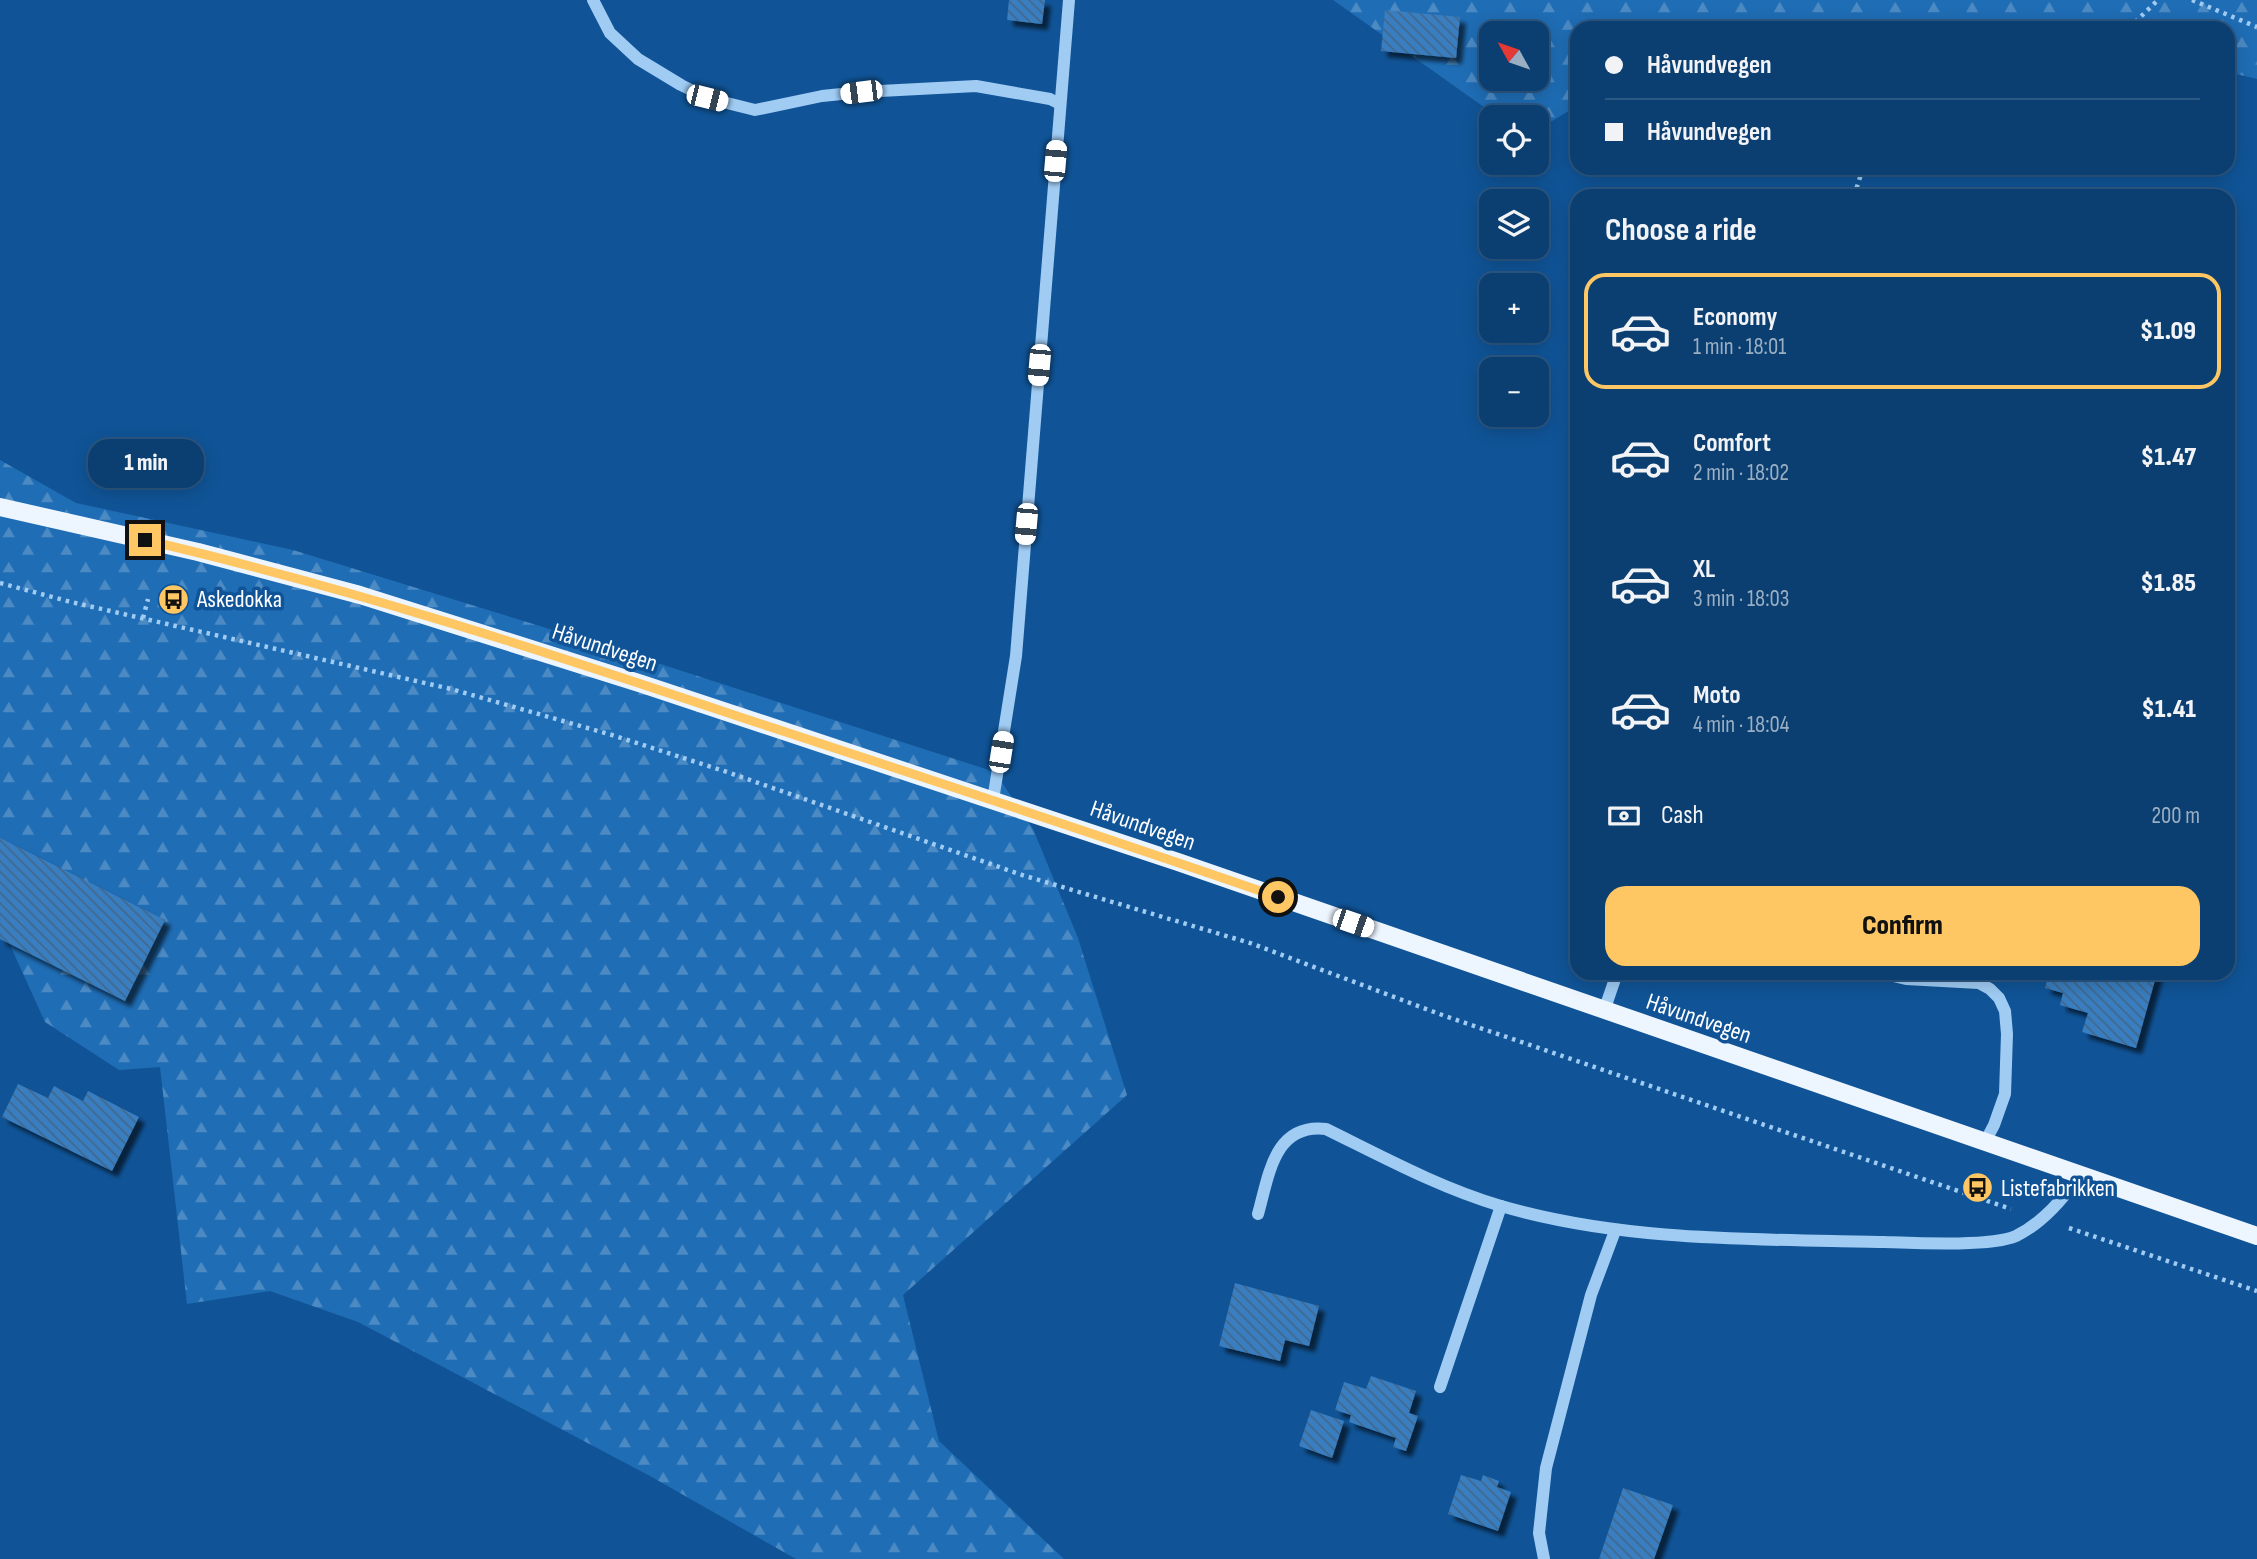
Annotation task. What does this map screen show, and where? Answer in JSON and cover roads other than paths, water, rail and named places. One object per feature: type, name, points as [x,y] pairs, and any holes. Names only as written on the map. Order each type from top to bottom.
[{"type":"main road","name":"Håvundvegen","points":[[0,507],[198,552],[360,595],[642,684],[1178,862],[1604,1012],[2257,1236]]},
{"type":"street","points":[[593,0],[610,33],[638,59],[707,98],[755,110],[861,92],[976,86],[1051,99],[1060,104]]},
{"type":"street","points":[[993,800],[1016,656],[1069,0]]},
{"type":"street","points":[[1604,1012],[1615,980]]},
{"type":"street","points":[[1924,980],[1979,983],[1999,998],[2005,1011],[2005,1094],[1985,1142]]},
{"type":"street","points":[[1258,1214],[1272,1161],[1287,1138],[1311,1128],[1326,1129],[1436,1182],[1500,1206],[1615,1231],[1754,1240],[1938,1243],[1999,1241],[2016,1235],[2057,1207],[2081,1175]]},
{"type":"street","points":[[1440,1387],[1500,1206]]},
{"type":"street","points":[[1544,1559],[1539,1533],[1546,1468],[1591,1295],[1615,1231]]},
{"type":"place","name":"Askedokka","points":[[174,599]]},
{"type":"place","name":"Listefabrikken","points":[[1978,1188]]}]
